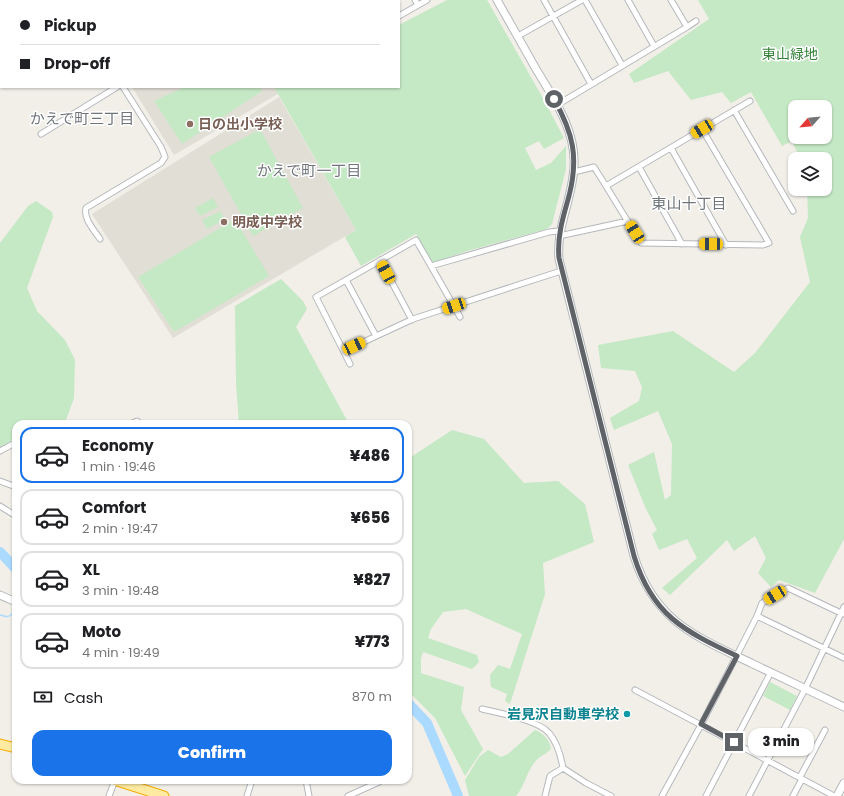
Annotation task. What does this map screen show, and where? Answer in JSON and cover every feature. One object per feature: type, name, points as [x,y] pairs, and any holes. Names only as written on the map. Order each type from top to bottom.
[{"type":"highway","points":[[0,744],[12,747]]},
{"type":"highway","points":[[127,784],[164,796]]},
{"type":"street","points":[[415,0],[418,5]]},
{"type":"street","points":[[400,15],[426,0]]},
{"type":"street","points":[[497,0],[568,126],[575,160],[574,172],[559,234],[558,249],[562,271],[632,547],[641,576],[653,597],[672,619],[694,635],[844,707]]},
{"type":"street","points":[[544,0],[591,84]]},
{"type":"street","points":[[518,36],[582,0]]},
{"type":"street","points":[[585,0],[622,65]]},
{"type":"street","points":[[628,0],[654,46]]},
{"type":"street","points":[[671,0],[687,27]]},
{"type":"street","points":[[557,105],[696,21]]},
{"type":"street","points":[[41,134],[115,88]]},
{"type":"street","points":[[100,239],[87,219],[85,212],[86,208],[160,163],[165,157],[161,147],[125,88]]},
{"type":"street","points":[[606,186],[750,102]]},
{"type":"street","points":[[734,110],[793,211]]},
{"type":"street","points":[[574,172],[594,167],[641,243],[726,245],[763,245],[769,243],[702,129]]},
{"type":"street","points":[[671,148],[726,245]]},
{"type":"street","points":[[638,167],[682,244]]},
{"type":"street","points":[[430,266],[550,232],[559,234],[628,221]]},
{"type":"street","points":[[350,364],[316,297],[416,240],[460,317]]},
{"type":"street","points":[[380,260],[412,320]]},
{"type":"street","points":[[344,351],[412,320],[562,271]]},
{"type":"street","points":[[346,280],[376,336]]},
{"type":"street","points":[[0,451],[12,445]]},
{"type":"street","points":[[0,481],[12,486]]},
{"type":"street","points":[[0,506],[12,514]]},
{"type":"street","points":[[662,796],[737,656],[762,603],[788,588],[843,614]]},
{"type":"street","points":[[0,595],[12,600]]},
{"type":"street","points":[[749,796],[805,689],[824,648],[843,614],[844,608]]},
{"type":"street","points":[[757,616],[844,658]]},
{"type":"street","points":[[706,796],[771,672]]},
{"type":"street","points":[[635,690],[836,796],[844,783]]},
{"type":"street","points":[[482,709],[516,717],[547,731],[557,746],[563,768],[586,783],[611,796]]},
{"type":"street","points":[[793,796],[826,730]]},
{"type":"street","points":[[545,796],[550,776],[563,768]]},
{"type":"street","points":[[109,796],[114,784]]},
{"type":"street","points":[[247,796],[251,784]]},
{"type":"street","points":[[307,784],[309,796]]},
{"type":"street","points":[[348,796],[375,784]]},
{"type":"shaded area","name":"日の出小学校","points":[[133,88],[275,88],[278,94],[174,155]]},
{"type":"shaded area","name":"明成中学校","points":[[279,97],[356,230],[173,338],[92,214]]},
{"type":"green space","points":[[447,0],[487,0],[564,138],[544,149],[539,141],[525,148],[536,170],[551,163],[566,146],[566,169],[552,224],[547,229],[467,251],[433,263],[416,234],[361,266],[345,237],[356,230],[275,88],[400,88],[400,24]]},
{"type":"green space","name":"東山緑地","points":[[698,0],[844,0],[844,539],[815,593],[779,580],[771,587],[758,573],[766,558],[755,536],[734,551],[727,540],[670,595],[662,588],[697,558],[687,539],[659,550],[652,534],[657,530],[646,509],[628,465],[654,452],[665,500],[671,495],[672,444],[658,411],[614,430],[610,418],[639,401],[642,387],[635,371],[601,368],[598,345],[673,331],[734,372],[755,353],[810,282],[800,237],[808,218],[807,196],[832,196],[832,152],[797,152],[793,144],[832,144],[832,100],[788,100],[788,143],[782,146],[751,92],[731,103],[722,92],[691,100],[668,71],[634,83],[629,74],[709,19]]},
{"type":"green space","points":[[183,88],[260,88],[262,91],[182,144],[154,101]]},
{"type":"green space","points":[[260,129],[303,208],[253,236],[209,157]]},
{"type":"green space","points":[[213,198],[218,207],[200,216],[195,208]]},
{"type":"green space","points":[[36,201],[52,212],[53,217],[27,288],[37,311],[65,340],[75,360],[74,398],[66,420],[12,420],[12,440],[0,447],[0,243],[28,206]]},
{"type":"green space","points":[[220,211],[225,219],[207,229],[202,220]]},
{"type":"green space","points":[[235,219],[269,276],[174,332],[138,277]]},
{"type":"green space","points":[[281,279],[303,301],[307,309],[296,327],[347,420],[239,420],[236,383],[235,306]]},
{"type":"green space","points":[[452,430],[484,439],[524,483],[558,481],[585,504],[594,542],[543,563],[545,594],[510,704],[505,701],[507,694],[491,687],[490,675],[498,665],[510,669],[522,634],[466,609],[443,612],[431,629],[428,638],[477,655],[479,662],[472,669],[423,652],[421,659],[421,673],[464,687],[461,710],[483,749],[465,776],[435,718],[412,695],[412,456]]},
{"type":"green space","points":[[770,682],[797,696],[790,710],[763,696]]},
{"type":"green space","points":[[535,730],[546,737],[551,749],[534,763],[516,796],[469,796],[465,780],[479,757],[488,750],[501,757],[508,754]]},
{"type":"waterway","points":[[0,552],[12,565]]},
{"type":"waterway","points":[[0,615],[9,616],[12,614]]},
{"type":"waterway","points":[[412,707],[427,723],[458,796]]},
{"type":"place","name":"日の出小学校","points":[[190,124]]},
{"type":"place","name":"明成中学校","points":[[224,222]]},
{"type":"place","name":"岩見沢自動車学校","points":[[627,714]]},
{"type":"district","name":"かえで町三丁目","points":[[82,119]]},
{"type":"district","name":"かえで町一丁目","points":[[309,171]]},
{"type":"district","name":"東山十丁目","points":[[689,204]]},
{"type":"route","points":[[554,99],[568,126],[574,149],[575,160],[569,197],[563,213],[559,231],[559,258],[634,556],[646,587],[659,605],[672,619],[690,633],[704,641],[737,656],[701,724],[734,742]]}]
